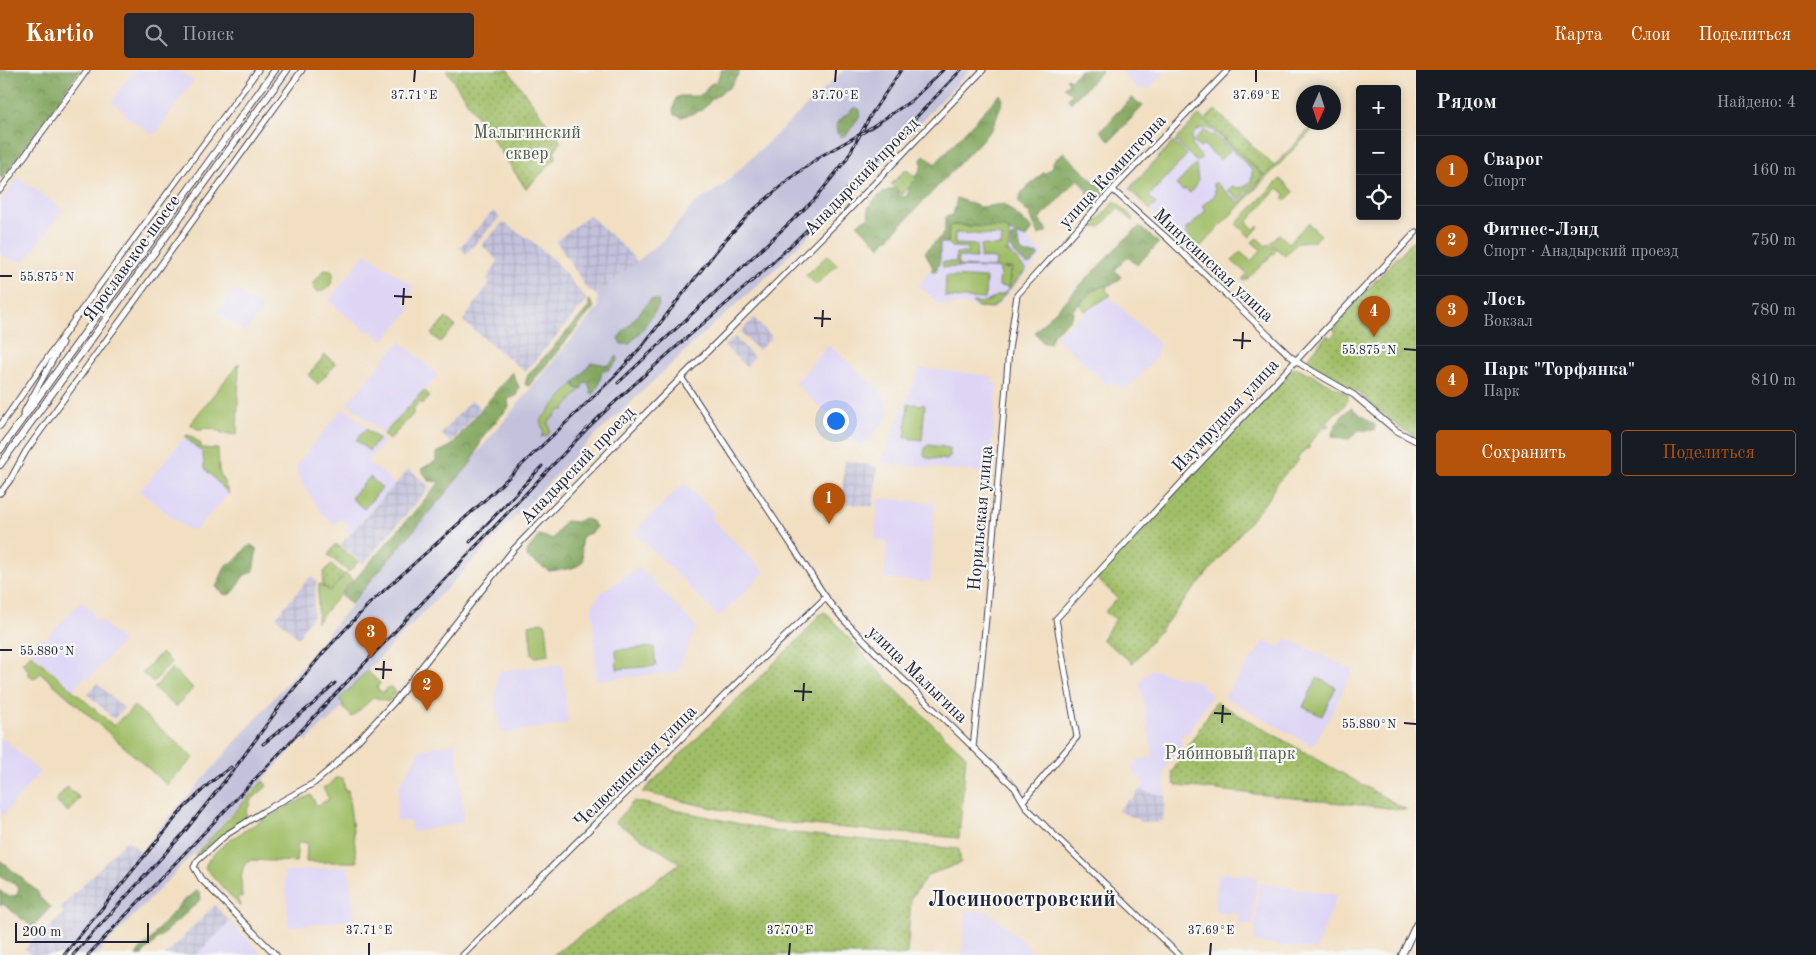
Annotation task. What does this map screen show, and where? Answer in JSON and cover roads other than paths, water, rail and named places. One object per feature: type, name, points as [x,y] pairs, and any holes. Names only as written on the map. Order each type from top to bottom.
[{"type":"main road","name":"Ярославское шоссе","points":[[0,450],[275,70]]},
{"type":"main road","name":"Ярославское шоссе","points":[[0,465],[286,70]]},
{"type":"main road","points":[[1402,955],[1416,925]]},
{"type":"street","points":[[0,190],[88,70]]},
{"type":"street","points":[[0,426],[72,322],[258,70]]},
{"type":"street","points":[[0,493],[10,480],[26,451],[302,70]]},
{"type":"street","name":"Анадырский проезд","points":[[276,955],[196,872],[194,867],[197,861],[226,835],[314,783],[347,753],[395,701],[513,550],[845,214],[983,70]]},
{"type":"street","name":"улица Коминтерна","points":[[1018,292],[1228,70]]},
{"type":"street","name":"Минусинская улица","points":[[1113,190],[1296,360],[1354,395],[1395,430],[1416,441]]},
{"type":"street","name":"Изумрудная улица","points":[[1023,801],[1077,737],[1056,618],[1416,232]]},
{"type":"street","name":"Норильская улица","points":[[973,748],[986,620],[1010,334],[1015,299],[1018,292]]},
{"type":"street","points":[[19,424],[72,322]]},
{"type":"street","name":"улица Малыгина","points":[[682,377],[826,597],[852,629],[1014,788],[1046,827],[1179,955]]},
{"type":"street","name":"Челюскинская улица","points":[[463,955],[826,597]]},
{"type":"waterway","points":[[519,489],[526,493]]},
{"type":"waterway","points":[[529,495],[534,498]]},
{"type":"railway","points":[[618,383],[815,199],[846,160],[872,113],[901,70]]},
{"type":"railway","points":[[73,955],[182,835],[235,768],[283,702],[323,653],[369,604],[487,498],[614,377],[643,345],[721,245],[751,212],[792,177],[821,156],[864,132],[911,101],[943,70]]},
{"type":"railway","points":[[88,955],[587,429],[631,387],[795,242],[961,70]]},
{"type":"railway","points":[[470,542],[542,466]]},
{"type":"railway","points":[[263,744],[313,704],[335,683]]},
{"type":"railway","points":[[64,955],[182,810],[211,782],[231,767]]},
{"type":"place","name":"Парк \"Торфянка\"","points":[[1374,337]]},
{"type":"place","name":"Сварог","points":[[829,524]]},
{"type":"place","name":"Лось","points":[[371,658]]},
{"type":"place","name":"Фитнес-Лэнд","points":[[427,711]]},
{"type":"district","name":"Лосиноостровский","points":[[1022,898]]},
{"type":"park label","name":"Малыгинский сквер","points":[[527,142]]},
{"type":"park label","name":"Рябиновый парк","points":[[1230,753]]}]
